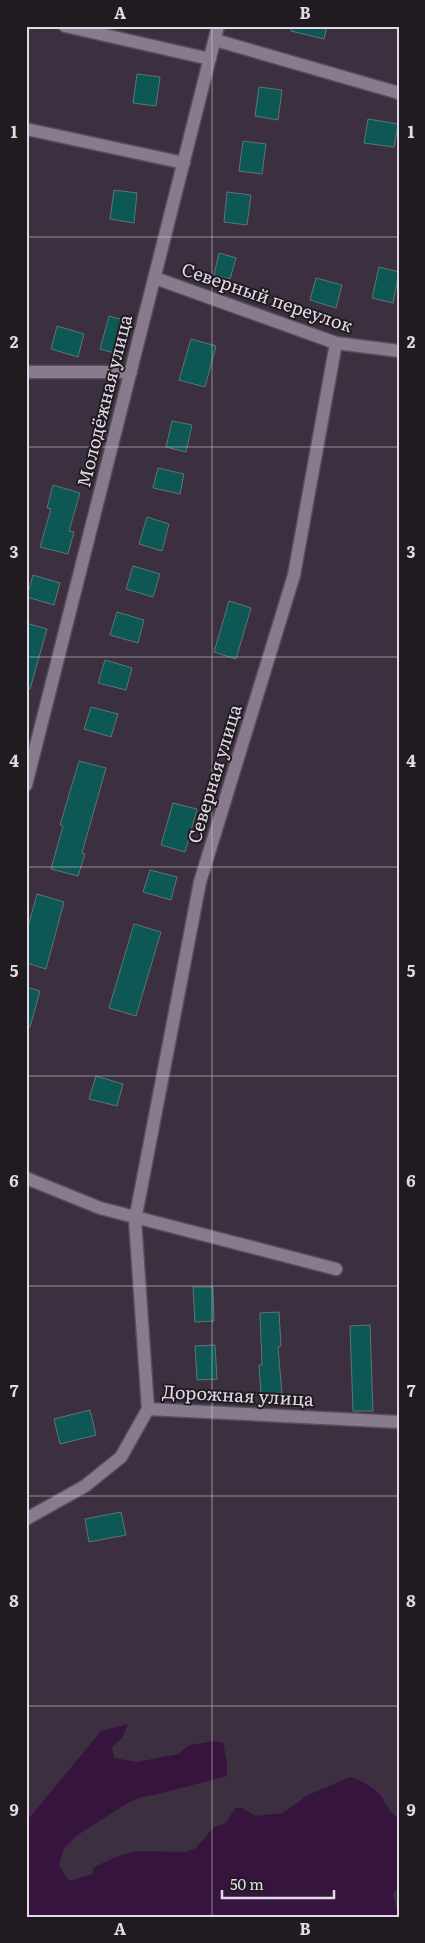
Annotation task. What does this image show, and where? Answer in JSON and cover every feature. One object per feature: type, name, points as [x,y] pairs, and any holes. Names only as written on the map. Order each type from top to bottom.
[{"type":"street","points":[[65,26],[210,59]]},
{"type":"street","name":"Молодёжная улица","points":[[26,785],[218,26]]},
{"type":"street","points":[[215,40],[399,93]]},
{"type":"street","points":[[26,128],[184,162]]},
{"type":"street","name":"Северный переулок","points":[[154,278],[336,343],[399,350]]},
{"type":"street","name":"Северная улица","points":[[136,1217],[200,882],[294,575],[336,343]]},
{"type":"street","points":[[26,372],[130,372]]},
{"type":"street","points":[[26,1178],[100,1208],[336,1269]]},
{"type":"street","name":"Дорожная улица","points":[[136,1217],[148,1409],[399,1422]]},
{"type":"street","points":[[26,1519],[85,1486],[121,1457],[148,1409]]},
{"type":"shaded area","points":[[128,1724],[122,1738],[112,1747],[114,1758],[137,1762],[178,1754],[190,1745],[215,1741],[223,1743],[227,1762],[227,1776],[142,1797],[126,1804],[76,1836],[64,1848],[59,1865],[69,1881],[93,1874],[93,1868],[131,1852],[186,1852],[196,1848],[214,1827],[226,1823],[235,1808],[242,1808],[256,1816],[283,1813],[308,1795],[350,1777],[374,1789],[381,1796],[390,1811],[398,1818],[399,1886],[393,1894],[399,1917],[26,1917],[26,1822],[101,1731]]},
{"type":"building","points":[[292,26],[327,26],[324,39],[291,31]]},
{"type":"building","points":[[137,74],[160,77],[156,106],[133,103]]},
{"type":"building","points":[[259,87],[282,90],[278,120],[255,116]]},
{"type":"building","points":[[368,119],[398,124],[394,147],[364,143]]},
{"type":"building","points":[[243,141],[266,144],[262,174],[239,171]]},
{"type":"building","points":[[114,190],[137,193],[134,223],[110,219]]},
{"type":"building","points":[[227,192],[251,195],[247,225],[224,222]]},
{"type":"building","points":[[219,253],[236,258],[230,279],[214,275]]},
{"type":"building","points":[[379,267],[399,272],[393,303],[372,298]]},
{"type":"building","points":[[316,278],[342,285],[336,308],[310,300]]},
{"type":"building","points":[[109,316],[124,320],[115,353],[100,349]]},
{"type":"building","points":[[57,326],[84,334],[78,357],[51,349]]},
{"type":"building","points":[[191,339],[216,346],[205,387],[179,380]]},
{"type":"building","points":[[172,421],[192,425],[186,452],[166,447]]},
{"type":"building","points":[[158,468],[184,474],[180,494],[153,488]]},
{"type":"building","points":[[53,485],[80,493],[69,531],[74,532],[68,554],[40,547],[51,509],[47,508]]},
{"type":"building","points":[[147,517],[169,524],[162,551],[139,544]]},
{"type":"building","points":[[133,566],[160,574],[153,597],[126,589]]},
{"type":"building","points":[[33,575],[60,583],[54,605],[27,597]]},
{"type":"building","points":[[229,601],[251,608],[236,659],[214,652]]},
{"type":"building","points":[[117,612],[144,620],[138,643],[110,635]]},
{"type":"building","points":[[26,623],[47,629],[30,689],[26,688]]},
{"type":"building","points":[[105,660],[132,668],[126,690],[98,683]]},
{"type":"building","points":[[91,707],[118,714],[111,737],[84,729]]},
{"type":"building","points":[[79,761],[106,768],[82,853],[85,854],[78,876],[51,869],[63,826],[60,825]]},
{"type":"building","points":[[173,803],[197,809],[185,852],[161,845]]},
{"type":"building","points":[[150,870],[177,877],[171,900],[143,892]]},
{"type":"building","points":[[37,894],[64,902],[46,969],[26,963],[26,934]]},
{"type":"building","points":[[134,924],[161,932],[136,1016],[109,1008]]},
{"type":"building","points":[[26,987],[40,991],[30,1027],[26,1026]]},
{"type":"building","points":[[96,1076],[123,1084],[117,1106],[89,1099]]},
{"type":"building","points":[[193,1287],[213,1287],[214,1321],[195,1322]]},
{"type":"building","points":[[279,1312],[281,1346],[278,1347],[282,1394],[261,1395],[259,1365],[262,1365],[260,1313]]},
{"type":"building","points":[[370,1325],[373,1411],[353,1411],[350,1326]]},
{"type":"building","points":[[215,1345],[217,1379],[197,1380],[195,1346]]},
{"type":"building","points":[[90,1410],[96,1435],[60,1444],[54,1419]]},
{"type":"building","points":[[121,1512],[126,1535],[89,1542],[85,1519]]}]
